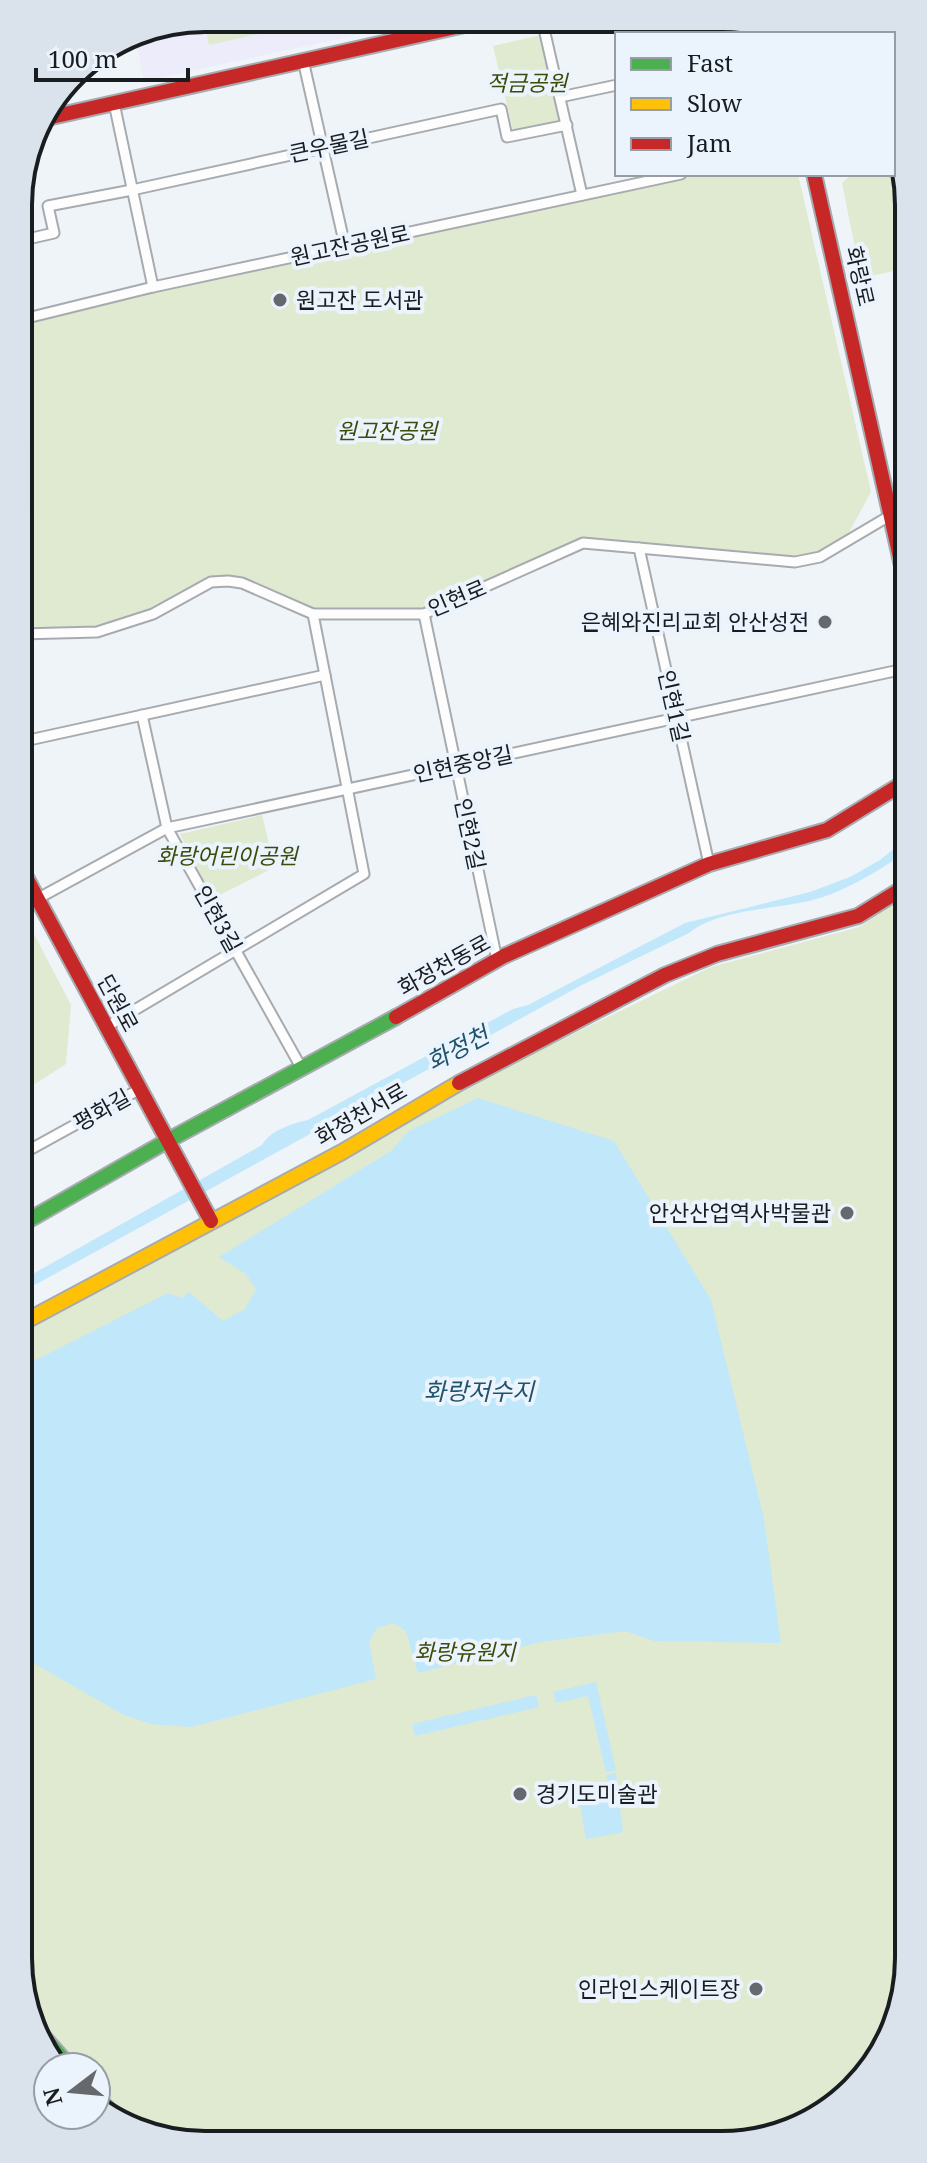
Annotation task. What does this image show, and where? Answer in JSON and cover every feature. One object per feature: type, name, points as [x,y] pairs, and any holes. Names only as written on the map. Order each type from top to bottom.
[{"type":"street","points":[[57,116],[432,32]]},
{"type":"street","points":[[545,32],[582,195]]},
{"type":"street","points":[[303,60],[345,246]]},
{"type":"street","points":[[560,97],[615,85]]},
{"type":"street","points":[[114,103],[153,287]]},
{"type":"street","name":"큰우물길","points":[[32,238],[54,233],[48,206],[501,109],[507,137],[567,125]]},
{"type":"street","name":"원고잔공원로","points":[[32,317],[153,287],[672,176]]},
{"type":"street","name":"화랑로","points":[[814,176],[895,533]]},
{"type":"street","name":"인현로","points":[[32,634],[107,630],[153,614],[201,586],[220,581],[242,583],[313,614],[424,614],[583,543],[795,562],[820,557],[891,515]]},
{"type":"street","name":"인현1길","points":[[639,548],[709,864]]},
{"type":"street","points":[[106,1027],[364,874],[313,614]]},
{"type":"street","name":"인현2길","points":[[424,614],[497,960]]},
{"type":"street","name":"인현중앙길","points":[[37,899],[167,828],[895,671]]},
{"type":"street","points":[[32,739],[325,675]]},
{"type":"street","name":"인현3길","points":[[142,715],[167,828],[302,1069]]},
{"type":"street","name":"화정천동로","points":[[32,1218],[497,960],[709,864],[827,830],[895,788]]},
{"type":"street","name":"단원로","points":[[32,889],[208,1217]]},
{"type":"street","name":"화정천서로","points":[[32,1317],[208,1217],[342,1152],[424,1102],[665,975],[717,954],[858,916],[895,895]]},
{"type":"street","name":"평화길","points":[[32,1148],[140,1089]]},
{"type":"shaded area","points":[[193,32],[372,32],[144,81],[137,46],[171,35]]},
{"type":"green space","points":[[206,32],[267,32],[209,45]]},
{"type":"green space","name":"적금공원","points":[[541,35],[560,121],[513,131],[493,46]]},
{"type":"green space","name":"원고잔공원","points":[[691,176],[798,176],[871,492],[845,540],[804,566],[586,547],[436,612],[314,616],[246,585],[212,584],[151,621],[116,628],[40,631],[32,624],[32,316]]},
{"type":"green space","points":[[850,176],[893,176],[895,271],[861,278],[842,183]]},
{"type":"green space","name":"화랑어린이공원","points":[[262,815],[275,867],[212,899],[180,834]]},
{"type":"green space","name":"화랑유원지","points":[[895,903],[895,1970],[886,2014],[872,2045],[844,2080],[818,2102],[788,2118],[745,2130],[205,2131],[171,2128],[118,2108],[112,2104],[112,2051],[64,2051],[45,2024],[33,1981],[32,1326],[482,1078],[711,967],[859,927]]},
{"type":"green space","points":[[32,930],[71,1005],[66,1064],[32,1086]]},
{"type":"water","name":"화정천","points":[[895,848],[895,859],[847,887],[822,897],[746,911],[700,925],[580,986],[32,1287],[32,1274],[262,1145],[276,1132],[308,1120],[513,1009],[528,1005],[685,923],[810,892],[850,877]]},
{"type":"water","name":"화랑저수지","points":[[478,1098],[614,1141],[711,1300],[764,1519],[781,1643],[654,1641],[625,1631],[540,1642],[418,1673],[406,1631],[394,1623],[377,1628],[369,1642],[376,1679],[191,1727],[150,1724],[122,1714],[32,1662],[32,1362],[168,1293],[182,1298],[189,1292],[223,1321],[245,1309],[256,1289],[246,1274],[219,1257],[391,1151],[409,1131]]},
{"type":"water","points":[[596,1682],[616,1770],[606,1772],[588,1696],[556,1703],[553,1692]]},
{"type":"water","points":[[536,1695],[539,1707],[415,1736],[412,1724]]},
{"type":"water","points":[[616,1773],[623,1832],[586,1839],[578,1794],[609,1786],[606,1775]]},
{"type":"traffic: fast","points":[[32,1218],[396,1017]]},
{"type":"traffic: slow","points":[[32,1318],[342,1152],[459,1083]]},
{"type":"traffic: jam","points":[[57,116],[433,32]]},
{"type":"traffic: jam","points":[[814,176],[895,535]]},
{"type":"traffic: jam","points":[[396,1017],[504,956],[709,864],[827,830],[895,788]]},
{"type":"traffic: jam","points":[[32,888],[211,1221]]},
{"type":"traffic: jam","points":[[459,1083],[665,975],[717,954],[858,916],[895,893]]},
{"type":"place","name":"원고잔 도서관","points":[[280,300]]},
{"type":"place","name":"은혜와진리교회 안산성전","points":[[825,622]]},
{"type":"place","name":"안산산업역사박물관","points":[[847,1213]]},
{"type":"place","name":"경기도미술관","points":[[520,1794]]},
{"type":"place","name":"인라인스케이트장","points":[[756,1989]]}]
